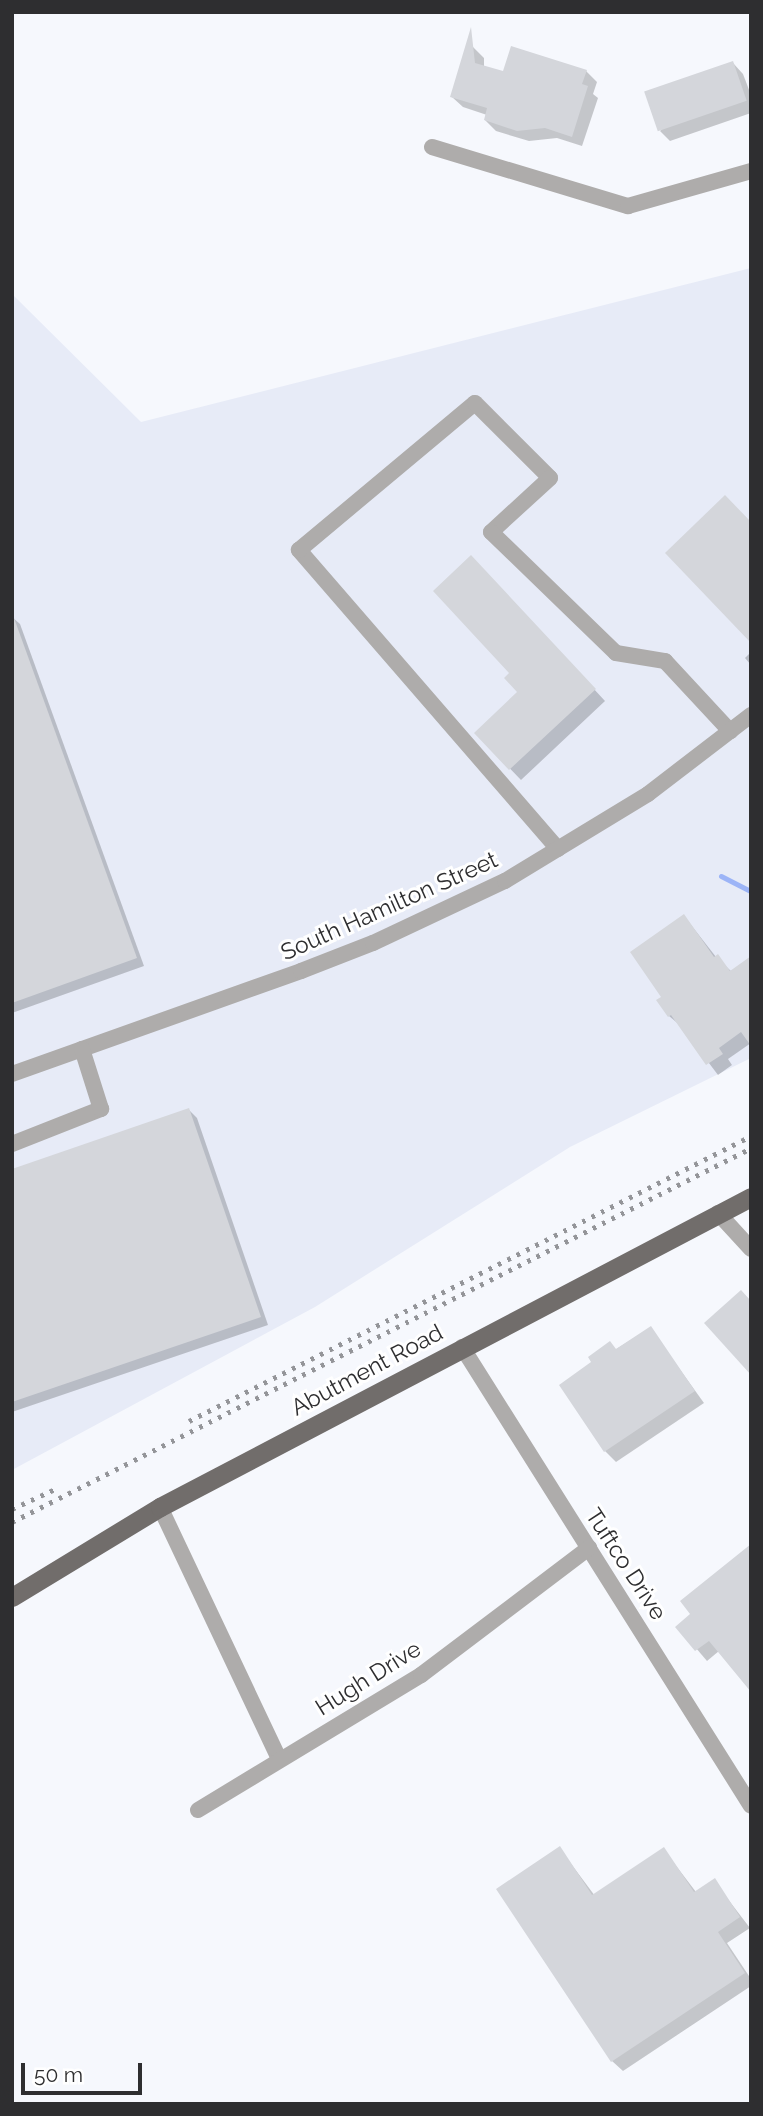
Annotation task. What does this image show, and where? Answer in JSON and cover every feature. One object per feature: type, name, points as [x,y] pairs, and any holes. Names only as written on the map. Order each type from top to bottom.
[{"type":"main road","name":"Abutment Road","points":[[12,1597],[160,1507],[751,1197]]},
{"type":"street","points":[[432,146],[628,206],[751,171]]},
{"type":"street","points":[[558,849],[299,550],[475,403],[550,478],[491,532],[616,653],[665,661],[730,731]]},
{"type":"street","name":"South Hamilton Street","points":[[12,1074],[373,943],[505,881],[648,794],[751,715]]},
{"type":"street","points":[[12,1144],[101,1109],[82,1049]]},
{"type":"street","points":[[718,1213],[751,1249]]},
{"type":"street","name":"Tuftco Drive","points":[[461,1347],[751,1806]]},
{"type":"street","points":[[160,1507],[279,1759]]},
{"type":"street","name":"Hugh Drive","points":[[198,1811],[279,1759],[421,1675],[589,1548]]},
{"type":"shaded area","points":[[751,268],[751,1058],[570,1147],[315,1307],[12,1470],[12,294],[141,422]]},
{"type":"building","points":[[471,27],[475,63],[503,71],[511,46],[587,70],[582,84],[588,86],[572,137],[545,128],[517,131],[484,120],[487,108],[450,97]]},
{"type":"building","points":[[733,61],[747,101],[658,131],[644,92]]},
{"type":"building","points":[[725,495],[751,522],[751,643],[665,553]]},
{"type":"building","points":[[471,555],[596,689],[509,770],[474,733],[517,692],[504,678],[509,673],[433,591]]},
{"type":"building","points":[[14,618],[137,958],[12,1003],[12,619]]},
{"type":"building","points":[[684,914],[714,957],[718,954],[730,971],[751,956],[751,1046],[741,1032],[719,1048],[723,1054],[706,1065],[671,1015],[668,1017],[656,1000],[661,997],[630,952]]},
{"type":"building","points":[[189,1108],[261,1317],[12,1402],[12,1169]]},
{"type":"building","points":[[741,1290],[751,1301],[751,1375],[704,1323]]},
{"type":"building","points":[[651,1326],[695,1391],[604,1452],[559,1385],[591,1362],[588,1357],[610,1341],[616,1349]]},
{"type":"building","points":[[751,1544],[751,1692],[709,1641],[695,1651],[675,1627],[690,1614],[680,1601]]},
{"type":"building","points":[[560,1846],[592,1895],[664,1847],[694,1892],[715,1878],[740,1917],[718,1932],[745,1973],[611,2062],[496,1889]]},
{"type":"waterway","points":[[721,876],[751,891]]},
{"type":"railway","points":[[189,1421],[751,1136]]},
{"type":"railway","points":[[12,1522],[751,1148]]},
{"type":"railway","points":[[12,1509],[55,1489]]}]
